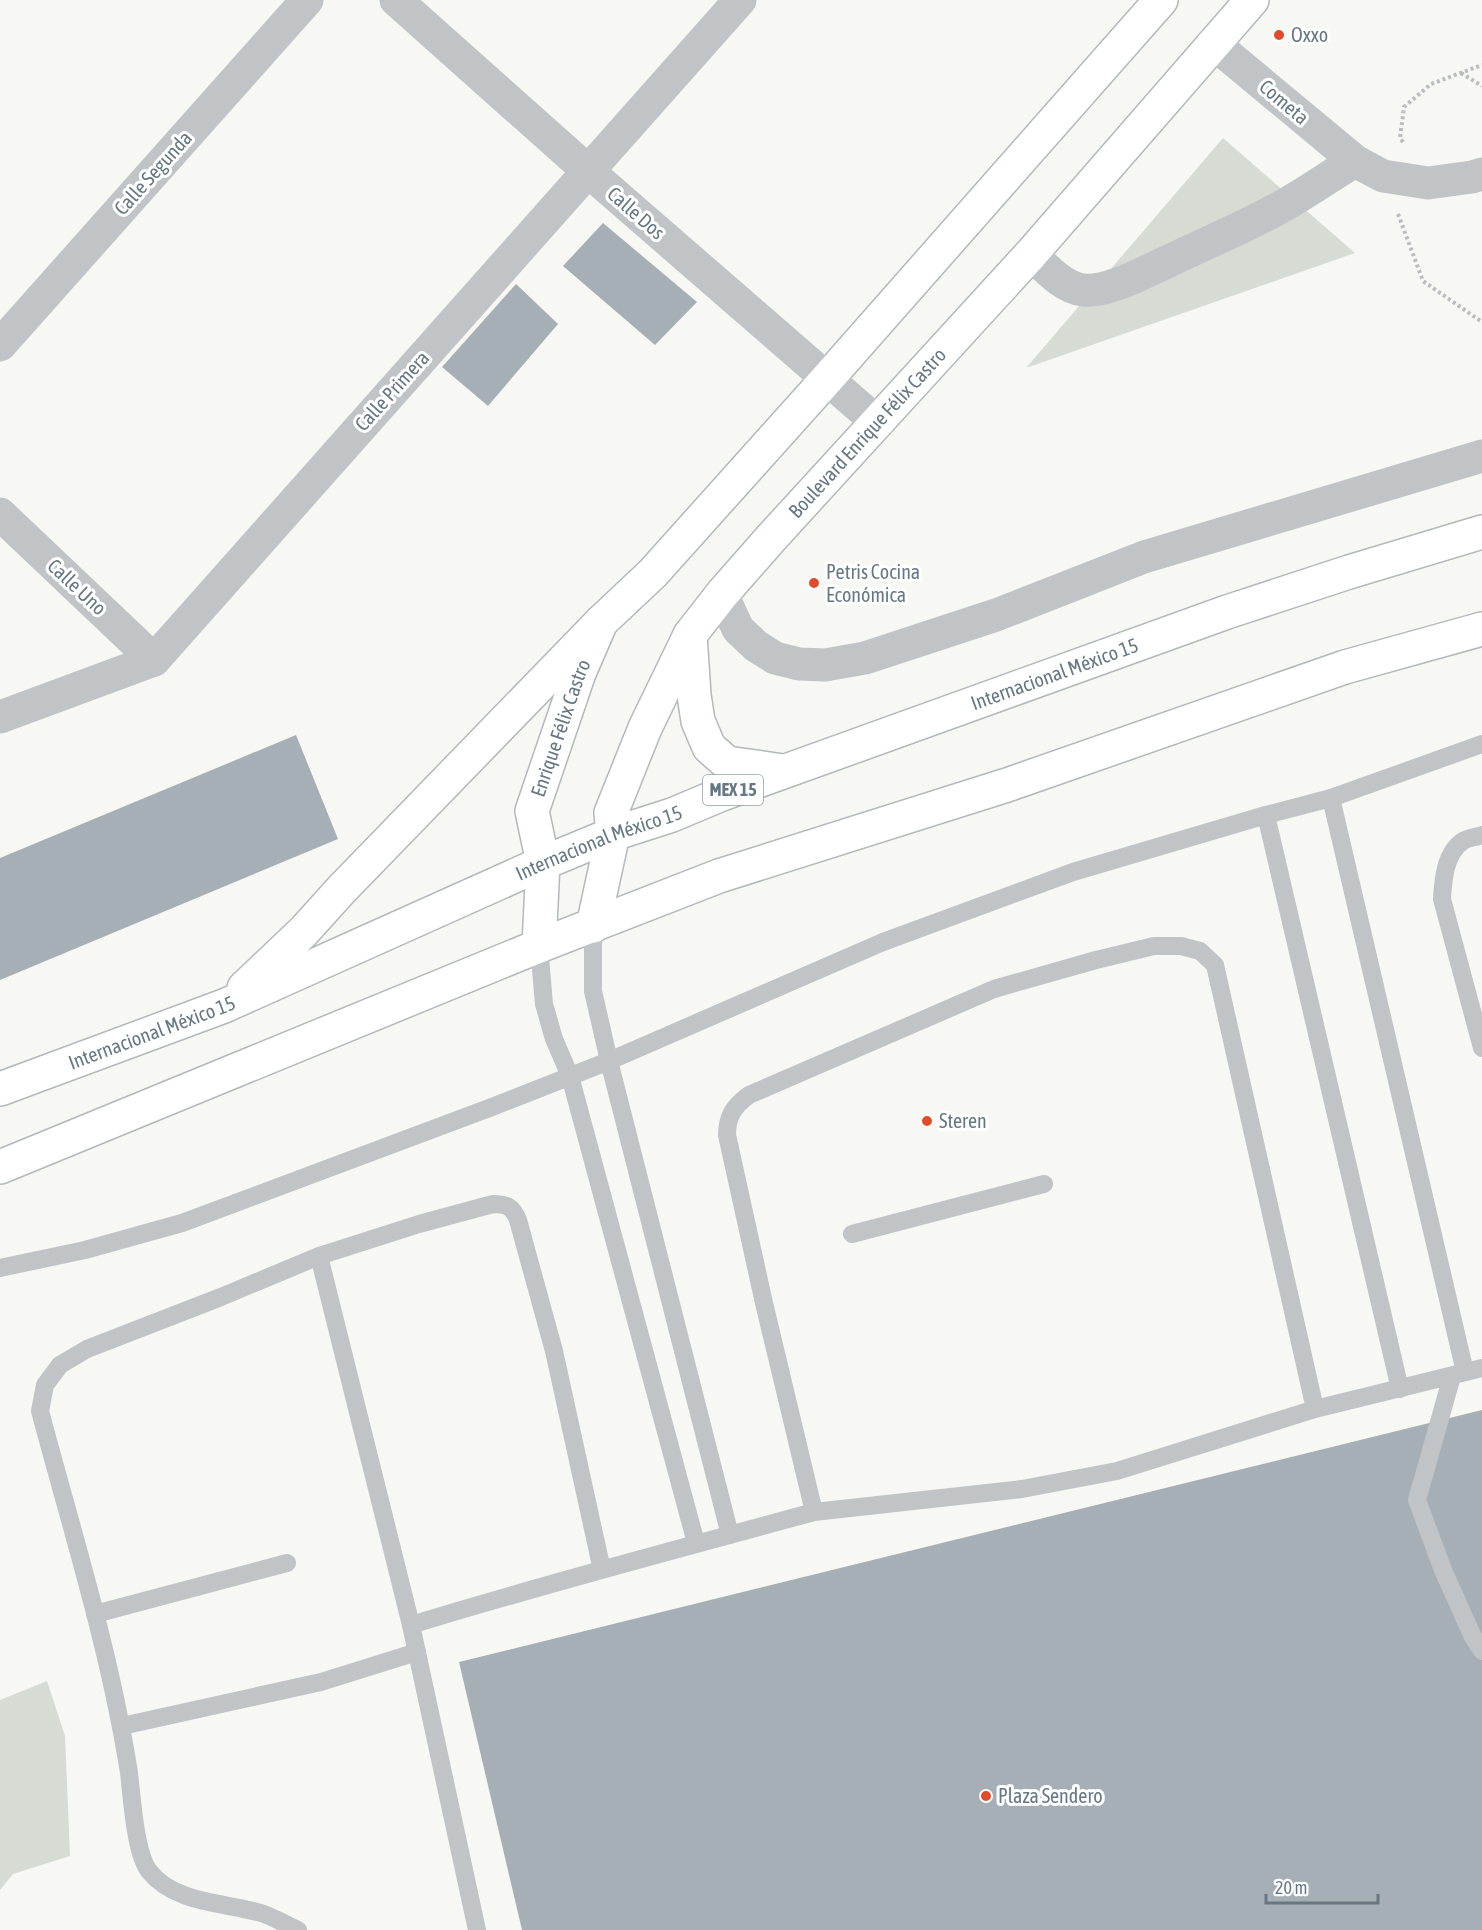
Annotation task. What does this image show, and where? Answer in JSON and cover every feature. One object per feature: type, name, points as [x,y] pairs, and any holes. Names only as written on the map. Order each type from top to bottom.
[{"type":"main road","points":[[224,1006],[304,931],[601,622],[653,573],[1161,0]]},
{"type":"main road","name":"Boulevard Enrique Félix Castro","points":[[593,926],[613,834],[611,813],[645,728],[690,635],[722,594],[1031,254],[1252,0]]},
{"type":"main road","name":"Internacional México 15","points":[[0,1089],[224,1006],[613,834],[672,815],[722,794],[1227,612],[1482,532]]},
{"type":"main road","name":"Enrique Félix Castro","points":[[539,946],[543,863],[532,811],[579,673],[601,622]]},
{"type":"main road","points":[[0,1167],[539,946],[719,876],[1007,785],[1345,667],[1482,629]]},
{"type":"main road","points":[[690,635],[698,721],[709,747],[727,763],[787,772]]},
{"type":"street","name":"Calle Segunda","points":[[0,345],[307,0]]},
{"type":"street","name":"Calle Dos","points":[[396,0],[588,171],[878,423]]},
{"type":"street","name":"Calle Primera","points":[[0,717],[154,660],[740,0]]},
{"type":"street","name":"Cometa","points":[[1213,43],[1355,161],[1383,176],[1428,183],[1482,174]]},
{"type":"street","points":[[1031,254],[1055,276],[1068,284],[1082,290],[1101,289],[1147,271],[1254,221],[1283,206],[1355,161]]},
{"type":"street","points":[[722,594],[738,629],[756,646],[775,658],[799,664],[825,665],[855,660],[996,615],[1144,557],[1482,456]]},
{"type":"street","name":"Calle Uno","points":[[0,513],[154,660]]},
{"type":"lane","points":[[0,1268],[85,1250],[182,1223],[609,1061],[882,942],[1073,872],[1331,798],[1482,744]]},
{"type":"lane","points":[[1331,798],[1466,1372],[1417,1500],[1443,1570],[1482,1652]]},
{"type":"lane","points":[[1266,815],[1400,1389]]},
{"type":"lane","points":[[1482,835],[1463,841],[1451,856],[1443,877],[1442,899],[1482,1048]]},
{"type":"lane","points":[[593,926],[593,991],[730,1535]]},
{"type":"lane","points":[[539,946],[543,1004],[554,1039],[570,1076],[696,1543]]},
{"type":"lane","points":[[814,1512],[766,1315],[727,1135],[727,1121],[735,1106],[749,1095],[994,989],[1154,946],[1181,946],[1200,951],[1215,965],[1315,1409]]},
{"type":"lane","points":[[852,1234],[1044,1184]]},
{"type":"lane","points":[[298,1930],[262,1914],[185,1896],[166,1887],[148,1870],[140,1849],[122,1725],[95,1614],[40,1411],[45,1384],[60,1365],[87,1349],[222,1297],[319,1256],[418,1224],[493,1204],[505,1204],[514,1209],[518,1220],[554,1351],[602,1570]]},
{"type":"lane","points":[[319,1256],[411,1625],[477,1930]]},
{"type":"lane","points":[[411,1625],[502,1597],[814,1512],[1022,1489],[1117,1471],[1315,1409],[1466,1372]]},
{"type":"lane","points":[[95,1614],[287,1563]]},
{"type":"lane","points":[[122,1725],[321,1682],[417,1652]]},
{"type":"path","points":[[1407,147],[1400,138],[1404,107],[1431,84],[1482,65]]},
{"type":"path","points":[[1461,73],[1482,86]]},
{"type":"path","points":[[1383,176],[1423,281],[1482,322]]},
{"type":"shaded area","points":[[1223,138],[1355,253],[1026,368]]},
{"type":"shaded area","points":[[47,1681],[65,1736],[70,1856],[13,1874],[0,1890],[0,1700]]},
{"type":"building","points":[[603,223],[697,302],[655,345],[563,266]]},
{"type":"building","points":[[516,284],[558,324],[488,406],[442,367]]},
{"type":"building","points":[[296,735],[338,839],[0,980],[0,858]]},
{"type":"building","name":"Plaza Sendero","points":[[1482,1410],[1482,1930],[522,1930],[459,1662]]},
{"type":"place","name":"Oxxo","points":[[1279,35]]},
{"type":"place","name":"Petris Cocina Económica","points":[[814,583]]},
{"type":"place","name":"Steren","points":[[927,1121]]},
{"type":"place","name":"Plaza Sendero","points":[[986,1796]]}]
